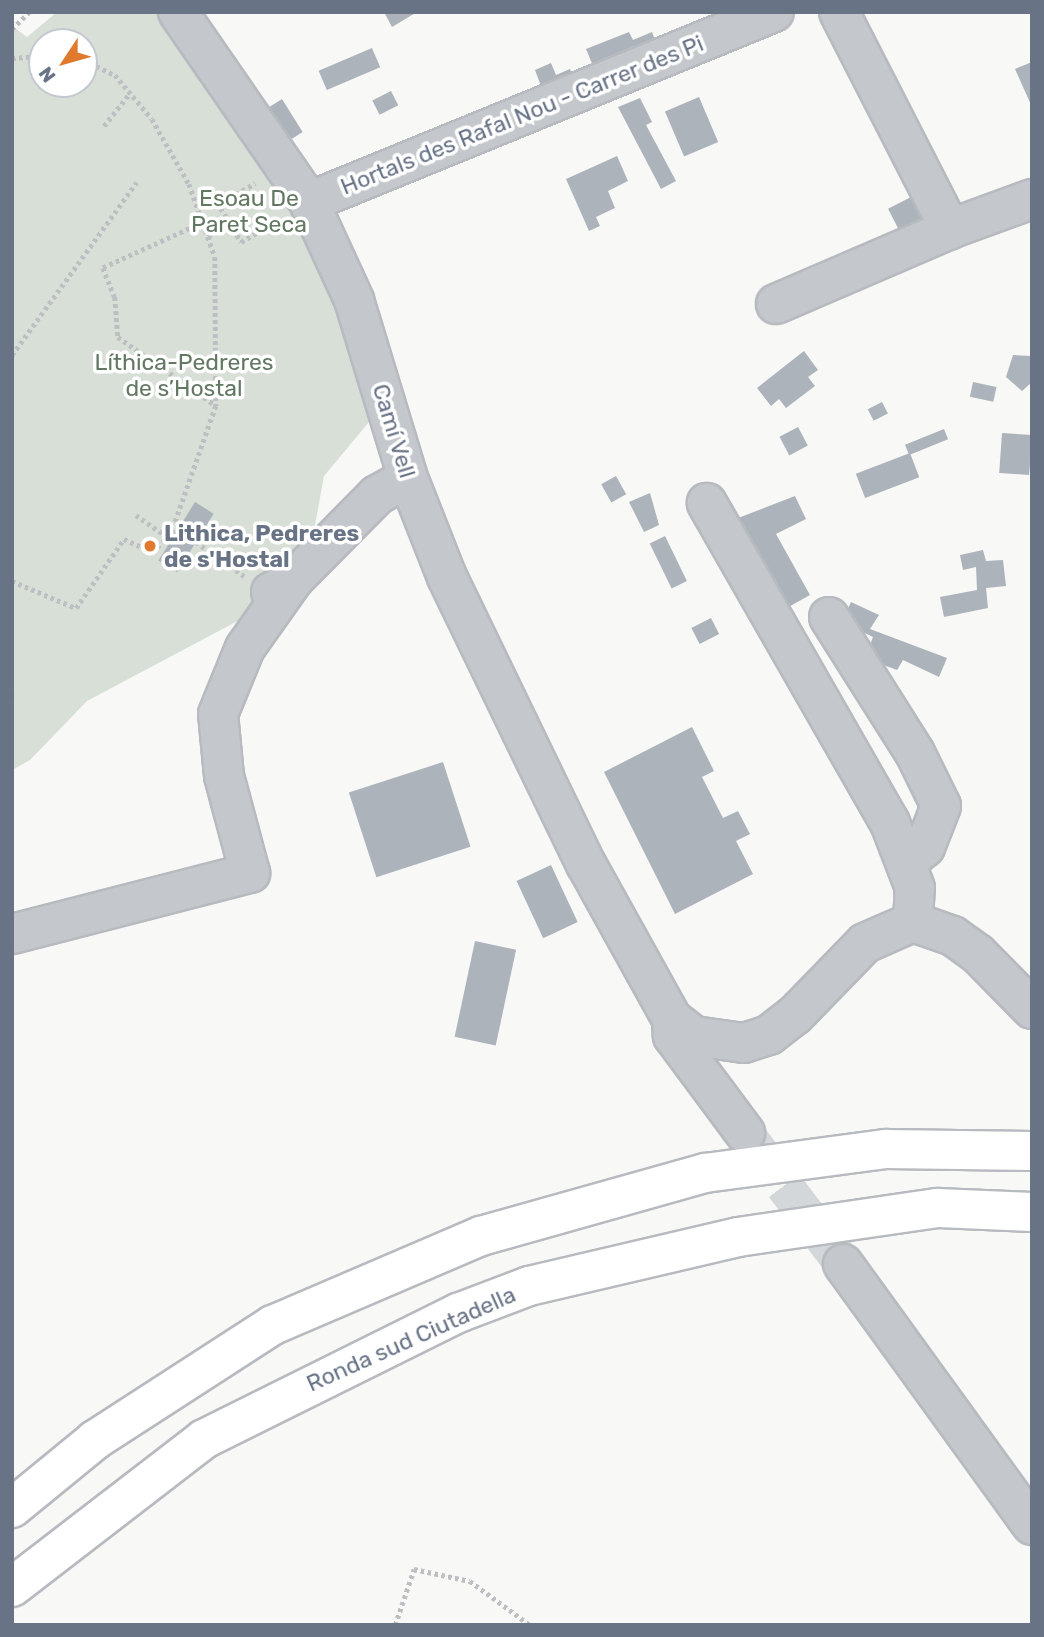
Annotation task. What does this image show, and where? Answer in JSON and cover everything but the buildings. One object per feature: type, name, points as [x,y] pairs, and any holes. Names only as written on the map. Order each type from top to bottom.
[{"type":"main road","points":[[12,1508],[95,1440],[273,1325],[481,1236],[705,1173],[886,1149],[1032,1151]]},
{"type":"main road","name":"Ronda sud Ciutadella","points":[[12,1587],[204,1439],[420,1331],[529,1286],[738,1237],[938,1208],[1032,1212]]},
{"type":"street","name":"Camí Vell","points":[[178,12],[291,206],[354,300],[408,478],[447,577],[586,864],[672,1020],[673,1036],[744,1133]]},
{"type":"street","name":"Hortals des Rafal Nou - Carrer des Pi","points":[[291,206],[774,12]]},
{"type":"street","points":[[839,12],[950,229]]},
{"type":"street","points":[[776,304],[950,229],[1032,199]]},
{"type":"street","points":[[12,934],[250,873],[224,776],[218,714],[245,648],[281,587],[377,495],[408,478]]},
{"type":"street","points":[[706,503],[908,861],[915,888],[913,922]]},
{"type":"street","points":[[829,617],[915,753],[941,806],[926,847],[908,861]]},
{"type":"street","points":[[672,1020],[713,1041],[744,1044],[769,1035],[865,943],[913,922],[953,936],[978,954],[1032,1009]]},
{"type":"street","points":[[843,1265],[1032,1524]]},
{"type":"path","points":[[12,29],[29,12]]},
{"type":"path","points":[[12,581],[76,608],[124,539],[152,552],[176,526],[216,406],[215,257],[189,184],[130,93],[115,75],[98,67]]},
{"type":"path","points":[[104,125],[130,93]]},
{"type":"path","points":[[263,190],[258,181],[218,205],[241,242],[280,219],[291,206]]},
{"type":"path","points":[[12,355],[137,182]]},
{"type":"path","points":[[202,223],[103,268],[115,297],[118,337],[216,406]]},
{"type":"path","points":[[208,237],[230,223]]},
{"type":"path","points":[[136,515],[165,535]]},
{"type":"path","points":[[196,542],[281,587]]},
{"type":"path","points":[[395,1625],[414,1569],[470,1581],[530,1625]]},
{"type":"green space","name":"Líthica-Pedreres de s’Hostal","points":[[57,12],[161,12],[278,182],[321,258],[370,409],[369,422],[324,476],[314,531],[260,609],[87,701],[30,760],[12,770],[12,26],[28,36],[28,98],[98,98],[98,28],[38,28]]},
{"type":"tunnel","points":[[750,1140],[843,1264]]},
{"type":"place","name":"Lithica, Pedreres de s'Hostal","points":[[150,546]]},
{"type":"park label","name":"Esoau De Paret Seca","points":[[249,211]]}]
